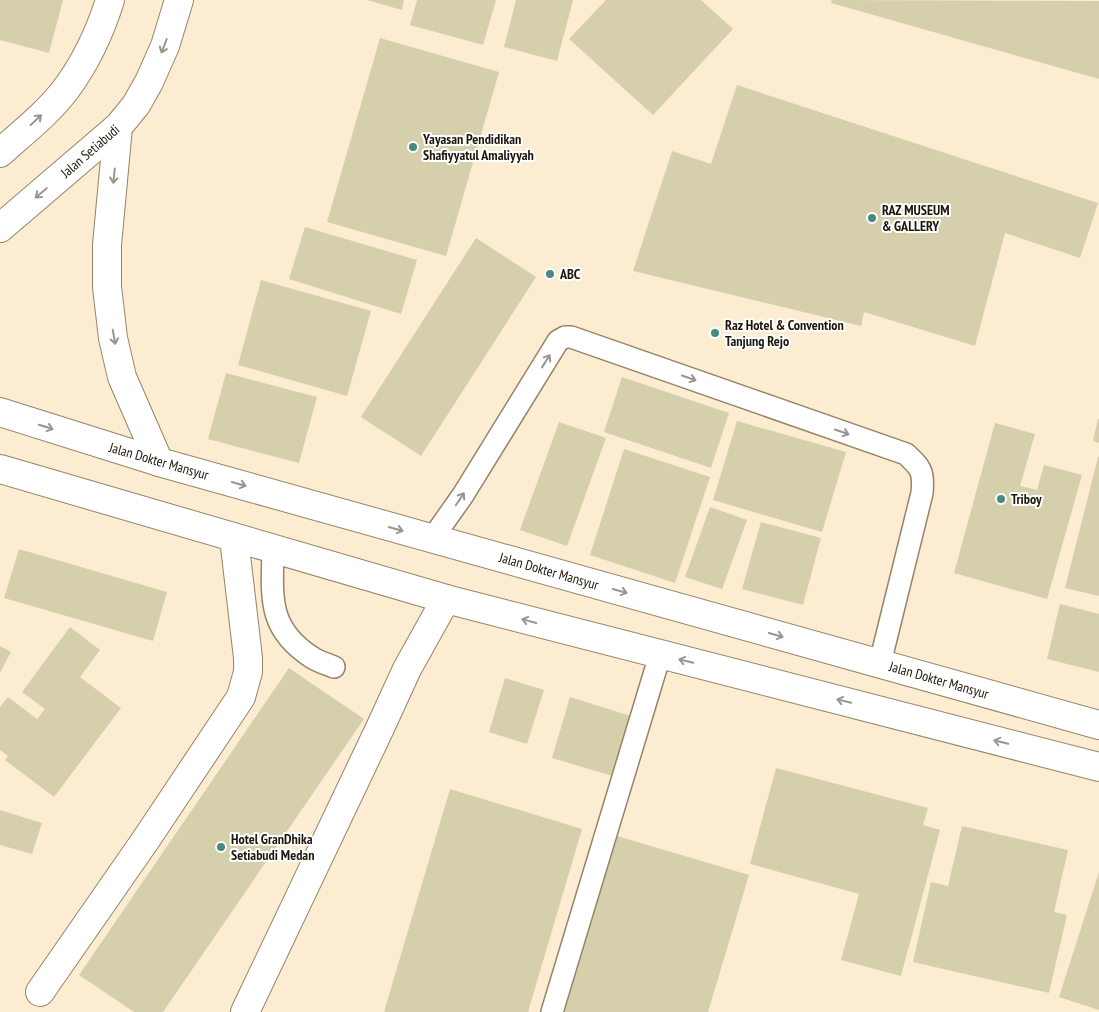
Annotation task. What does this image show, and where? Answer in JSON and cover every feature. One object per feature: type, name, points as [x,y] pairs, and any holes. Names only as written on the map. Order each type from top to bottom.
[{"type":"main road","points":[[0,153],[66,91],[82,66],[101,29],[110,0]]},
{"type":"main road","name":"Jalan Setiabudi","points":[[0,228],[118,127],[136,105],[149,82],[165,46],[179,0]]},
{"type":"main road","points":[[118,127],[107,245],[107,287],[113,338],[122,377],[159,462]]},
{"type":"main road","name":"Jalan Dokter Mansyur","points":[[0,412],[159,462],[1099,725]]},
{"type":"main road","points":[[0,469],[446,599],[1099,767]]},
{"type":"main road","points":[[40,992],[147,838],[241,697],[247,677],[248,658],[234,538]]},
{"type":"main road","points":[[245,1012],[380,728],[392,697],[446,599]]},
{"type":"main road","points":[[1037,751],[1048,711]]},
{"type":"lane","points":[[432,539],[463,495],[558,341],[565,337],[570,337],[906,454],[922,470],[924,480],[922,493],[880,664]]},
{"type":"lane","points":[[273,550],[272,590],[275,612],[282,631],[314,659],[334,667]]},
{"type":"lane","points":[[552,1012],[660,654]]},
{"type":"building","points":[[0,0],[63,0],[49,53],[0,40]]},
{"type":"building","points":[[367,0],[404,0],[402,10]]},
{"type":"building","points":[[417,0],[496,0],[483,45],[410,25]]},
{"type":"building","points":[[516,0],[573,0],[557,61],[504,47]]},
{"type":"building","points":[[606,0],[701,0],[733,29],[653,115],[569,39]]},
{"type":"building","points":[[832,0],[1099,1],[1099,79],[831,3]]},
{"type":"building","name":"Yayasan Pendidikan Shafiyyatul Amaliyyah","points":[[380,38],[499,72],[446,256],[327,222]]},
{"type":"building","name":"RAZ MUSEUM & GALLERY","points":[[737,85],[1098,203],[1080,258],[1005,233],[975,346],[864,312],[861,326],[633,271],[672,151],[711,164]]},
{"type":"building","points":[[305,227],[417,260],[401,314],[289,279]]},
{"type":"building","points":[[476,238],[536,277],[421,456],[361,417]]},
{"type":"building","points":[[261,280],[371,311],[347,396],[238,365]]},
{"type":"building","points":[[226,373],[317,397],[299,463],[208,439]]},
{"type":"building","points":[[622,377],[729,413],[711,468],[604,432]]},
{"type":"building","points":[[1099,419],[1099,443],[1093,441]]},
{"type":"building","points":[[737,421],[846,452],[822,532],[713,500]]},
{"type":"building","points":[[559,422],[606,438],[567,546],[520,530]]},
{"type":"building","points":[[995,423],[1035,434],[1020,486],[1037,490],[1044,465],[1082,475],[1047,599],[954,573]]},
{"type":"building","points":[[624,449],[710,477],[675,583],[590,555]]},
{"type":"building","points":[[1099,457],[1099,596],[1065,588]]},
{"type":"building","points":[[710,507],[747,520],[722,589],[685,577]]},
{"type":"building","points":[[761,522],[821,538],[803,605],[742,589]]},
{"type":"building","points":[[19,549],[167,592],[153,641],[4,598]]},
{"type":"building","points":[[1060,604],[1099,614],[1099,672],[1047,659]]},
{"type":"building","points":[[70,627],[100,650],[80,677],[121,708],[54,797],[5,760],[8,756],[0,750],[0,707],[8,697],[37,719],[45,709],[22,692]]},
{"type":"building","points":[[0,646],[11,652],[0,673]]},
{"type":"building","name":"Hotel GranDhika Setiabudi Medan","points":[[289,668],[364,719],[163,1012],[134,1012],[79,975]]},
{"type":"building","points":[[505,678],[544,690],[527,744],[489,732]]},
{"type":"building","points":[[570,697],[634,717],[616,777],[552,758]]},
{"type":"building","points":[[776,768],[928,808],[923,825],[940,830],[901,976],[841,960],[859,894],[750,864]]},
{"type":"building","points":[[450,789],[582,829],[528,1012],[384,1012]]},
{"type":"building","points":[[0,810],[42,823],[32,854],[0,845]]},
{"type":"building","points":[[962,826],[1068,850],[1054,912],[1067,915],[1049,993],[913,962],[931,882],[948,886]]},
{"type":"building","points":[[617,836],[749,875],[708,1012],[564,1012]]},
{"type":"building","points":[[1099,872],[1099,1010],[1059,997]]},
{"type":"place","name":"Yayasan Pendidikan Shafiyyatul Amaliyyah","points":[[413,147]]},
{"type":"place","name":"RAZ MUSEUM & GALLERY","points":[[872,218]]},
{"type":"place","name":"ABC","points":[[550,274]]},
{"type":"place","name":"Raz Hotel & Convention Tanjung Rejo","points":[[715,333]]},
{"type":"place","name":"Triboy","points":[[1001,499]]},
{"type":"place","name":"Hotel GranDhika Setiabudi Medan","points":[[221,847]]}]
